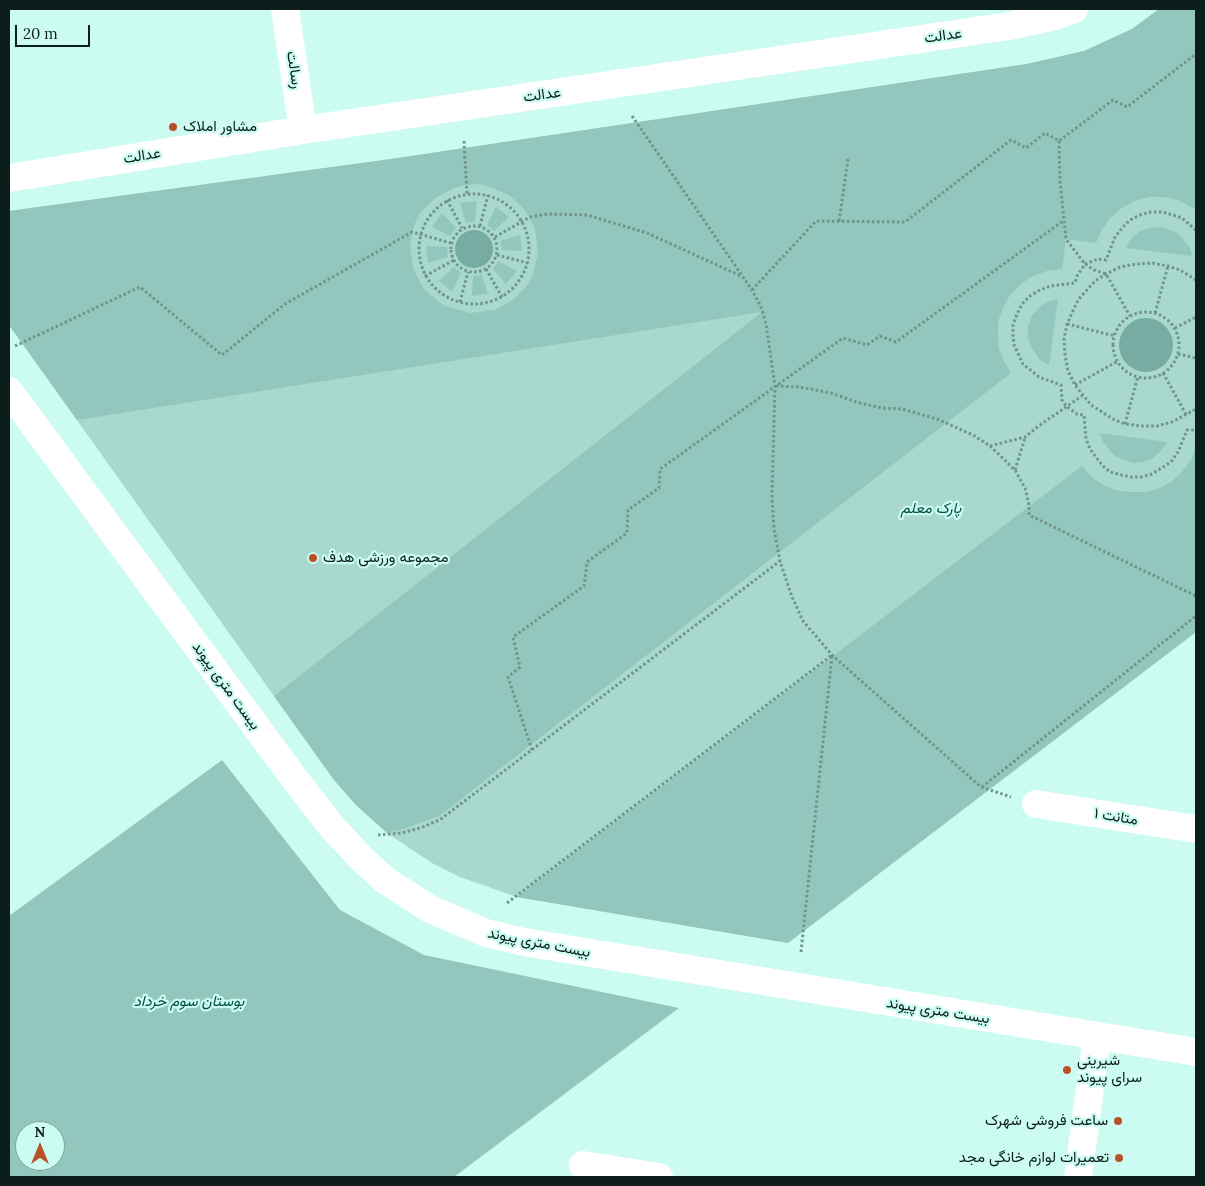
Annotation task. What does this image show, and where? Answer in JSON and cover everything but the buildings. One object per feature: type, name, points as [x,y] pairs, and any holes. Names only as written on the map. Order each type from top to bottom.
[{"type":"street","name":"رسالت","points":[[285,9],[303,130]]},
{"type":"street","name":"عدالت","points":[[9,178],[303,130],[1009,26],[1055,16],[1074,9]]},
{"type":"street","name":"بیست متری پیوند","points":[[9,391],[332,827],[385,880],[430,909],[486,933],[524,942],[1196,1052]]},
{"type":"street","name":"متانت ۱","points":[[1036,804],[1196,829]]},
{"type":"street","points":[[1078,1177],[1097,1037]]},
{"type":"street","points":[[583,1165],[659,1177]]},
{"type":"path","points":[[1059,141],[1113,100],[1128,108],[1196,54]]},
{"type":"path","points":[[632,116],[752,290],[761,307],[766,324],[775,386],[772,497],[774,529],[780,561],[792,597],[803,620],[832,655],[981,787],[1036,804]]},
{"type":"path","points":[[752,290],[816,221],[905,222],[1011,140],[1026,148],[1045,133],[1059,141]]},
{"type":"path","points":[[464,141],[467,194]]},
{"type":"path","points":[[1059,141],[1060,181],[1066,239],[1085,264],[1094,270],[1106,274],[1130,316]]},
{"type":"path","points":[[839,221],[848,159]]},
{"type":"path","points":[[467,194],[488,195],[505,202],[518,214],[529,242],[528,263],[521,279],[502,297],[481,304],[460,302],[436,290],[425,276],[419,256],[420,235],[423,226],[433,211],[447,200],[467,194]]},
{"type":"path","points":[[480,226],[488,195]]},
{"type":"path","points":[[447,200],[462,228]]},
{"type":"path","points":[[1196,230],[1182,218],[1173,214],[1152,212],[1140,215],[1122,228],[1115,237],[1106,260],[1098,259],[1085,264],[1075,283],[1050,286],[1030,296],[1022,304],[1013,325],[1014,345],[1023,364],[1039,376],[1061,385],[1062,400],[1066,406],[1077,414],[1084,416],[1086,439],[1090,449],[1098,462],[1110,472],[1130,477],[1147,476],[1162,469],[1171,462],[1178,452],[1187,430],[1196,430]]},
{"type":"path","points":[[495,237],[530,217],[547,214],[587,215],[647,233],[742,276]]},
{"type":"path","points":[[532,750],[508,677],[520,667],[513,637],[584,586],[587,562],[627,533],[628,510],[659,488],[660,469],[843,338],[867,345],[880,336],[896,342],[1063,221]]},
{"type":"path","points":[[480,226],[487,229],[495,237],[497,255],[492,264],[486,269],[468,272],[458,266],[454,260],[451,252],[452,243],[454,236],[462,228],[480,226]]},
{"type":"path","points":[[15,346],[140,287],[222,355],[285,304],[412,232],[452,243]]},
{"type":"path","points":[[497,255],[528,263]]},
{"type":"path","points":[[425,276],[454,260]]},
{"type":"path","points":[[1196,280],[1180,270],[1152,263],[1120,267],[1095,281],[1078,300],[1067,324],[1064,339],[1068,371],[1082,396],[1101,413],[1125,424],[1157,426],[1187,416],[1196,409]]},
{"type":"path","points":[[1155,313],[1168,266]]},
{"type":"path","points":[[486,269],[502,297]]},
{"type":"path","points":[[460,302],[468,272]]},
{"type":"path","points":[[1142,312],[1155,313],[1168,320],[1175,328],[1179,341],[1178,354],[1171,367],[1163,373],[1150,377],[1138,376],[1128,372],[1118,361],[1114,349],[1115,336],[1122,323],[1130,316],[1142,312]]},
{"type":"path","points":[[1175,328],[1196,317]]},
{"type":"path","points":[[1067,324],[1115,336]]},
{"type":"path","points":[[1178,354],[1196,358]]},
{"type":"path","points":[[1075,385],[1118,361]]},
{"type":"path","points":[[1163,373],[1187,416]]},
{"type":"path","points":[[1125,424],[1138,376]]},
{"type":"path","points":[[775,386],[808,388],[882,408],[902,409],[928,416],[973,435],[990,446],[1015,470],[1025,488],[1029,515],[1196,596]]},
{"type":"path","points":[[990,446],[1026,437],[1082,396]]},
{"type":"path","points":[[1015,470],[1026,437]]},
{"type":"path","points":[[378,835],[402,833],[441,819],[780,561]]},
{"type":"path","points":[[981,787],[1196,616]]},
{"type":"path","points":[[508,903],[832,655]]},
{"type":"path","points":[[801,952],[832,655]]},
{"type":"green space","name":"پارک معلم","points":[[1159,9],[1196,9],[1196,632],[788,943],[517,897],[460,877],[432,863],[387,833],[356,805],[334,780],[9,325],[9,211],[391,159],[1027,64],[1084,51],[1132,29]]},
{"type":"green space","points":[[1159,9],[1196,9],[1196,210],[1178,200],[1164,197],[1149,197],[1135,201],[1122,208],[1110,218],[1096,243],[1066,239],[1062,269],[1047,271],[1033,276],[1010,295],[1003,308],[998,322],[999,349],[1011,373],[439,816],[403,829],[387,833],[356,805],[334,780],[274,696],[762,312],[77,420],[9,325],[9,211],[391,159],[1027,64],[1084,51],[1132,29]],"holes":[[[479,184],[509,195],[524,209],[535,228],[538,253],[533,275],[528,284],[514,299],[495,310],[470,313],[448,307],[424,289],[413,269],[410,244],[415,223],[420,213],[434,199],[454,188],[466,185]]]},
{"type":"green space","points":[[477,201],[475,221],[466,223],[460,203]]},
{"type":"green space","points":[[496,207],[509,217],[494,231],[487,225]]},
{"type":"green space","points":[[442,213],[456,228],[450,236],[432,227]]},
{"type":"green space","points":[[1161,227],[1178,233],[1190,248],[1192,256],[1126,248],[1132,238],[1140,231]]},
{"type":"green space","points":[[520,235],[522,251],[502,250],[500,241]]},
{"type":"green space","points":[[426,246],[447,247],[448,257],[428,263]]},
{"type":"green space","points":[[498,261],[517,271],[506,284],[493,269]]},
{"type":"green space","points":[[454,267],[461,273],[452,291],[439,281]]},
{"type":"green space","points":[[482,275],[488,294],[472,296],[473,276]]},
{"type":"green space","points":[[1058,299],[1049,365],[1040,360],[1030,345],[1028,326],[1032,316],[1039,308],[1047,302]]},
{"type":"green space","points":[[1100,433],[1167,442],[1153,458],[1143,462],[1132,463],[1115,456],[1103,442]]},
{"type":"green space","points":[[1196,447],[1196,632],[788,943],[517,897],[1082,466],[1103,485],[1115,490],[1144,492],[1158,489],[1171,482],[1191,460]]},
{"type":"green space","name":"بوستان سوم خرداد","points":[[222,760],[340,910],[424,955],[679,1008],[454,1177],[9,1177],[9,916]]},
{"type":"shaded area","points":[[474,230],[488,235],[493,249],[488,263],[474,268],[460,263],[455,249],[460,235]]},
{"type":"shaded area","points":[[1146,318],[1156,320],[1165,326],[1171,335],[1173,345],[1171,355],[1165,364],[1156,370],[1146,372],[1136,370],[1127,364],[1121,355],[1119,345],[1121,335],[1127,326],[1136,320]]},
{"type":"place","name":"مشاور املاک","points":[[173,127]]},
{"type":"place","name":"مجموعه ورزشی هدف","points":[[313,558]]},
{"type":"place","name":"شیرینی سرای پیوند","points":[[1067,1070]]},
{"type":"place","name":"ساعت فروشی شهرک","points":[[1118,1121]]},
{"type":"place","name":"تعمیرات لوازم خانگی مجد","points":[[1119,1158]]}]
